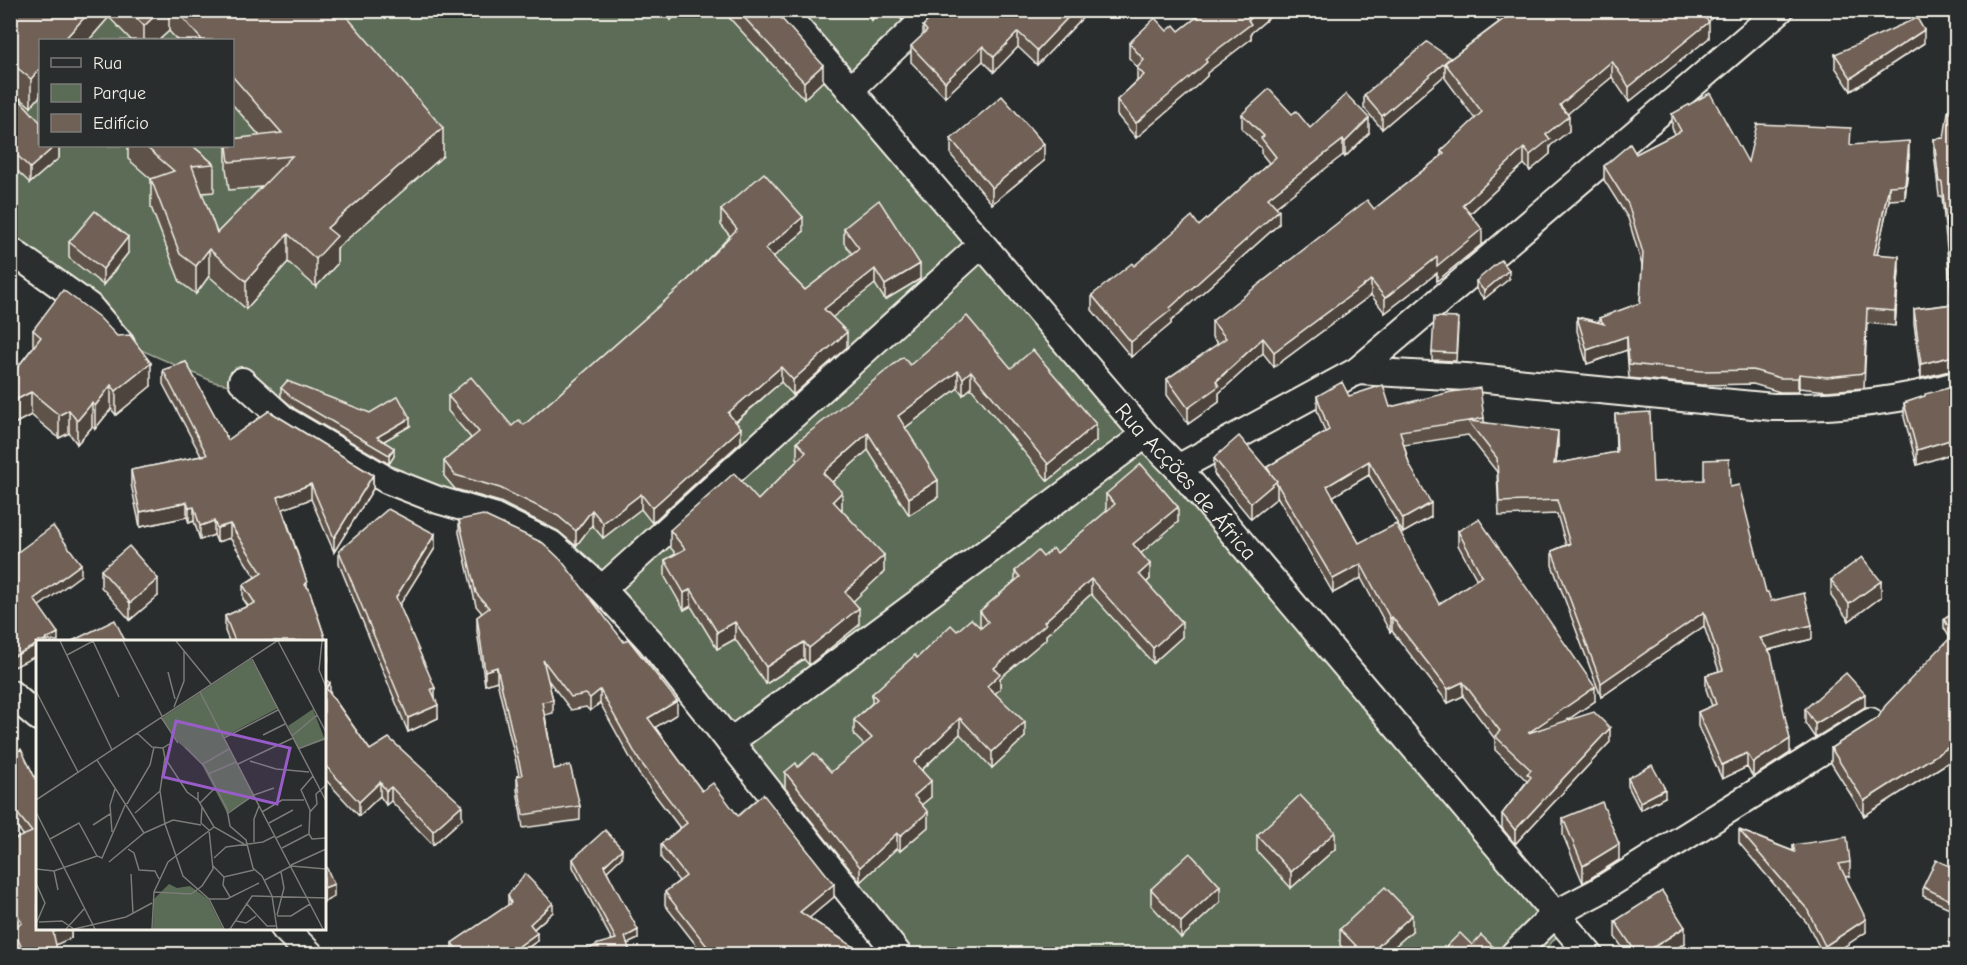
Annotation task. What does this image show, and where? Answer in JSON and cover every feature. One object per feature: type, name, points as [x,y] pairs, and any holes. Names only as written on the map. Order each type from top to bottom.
[{"type":"street","name":"Rua Acções de África","points":[[782,10],[1145,435],[1179,468],[1589,954]]},
{"type":"street","points":[[850,90],[934,10]]},
{"type":"street","points":[[1179,468],[1358,371],[1780,10]]},
{"type":"street","points":[[602,589],[981,245]]},
{"type":"street","points":[[10,250],[90,306],[123,346]]},
{"type":"street","points":[[1358,371],[1466,377],[1773,407],[1846,405],[1928,393],[1956,385]]},
{"type":"street","points":[[242,381],[286,421],[387,480],[438,500],[493,516],[551,544],[602,589],[650,641],[730,742],[888,951]]},
{"type":"street","points":[[730,742],[1145,435]]},
{"type":"street","points":[[10,693],[36,715]]},
{"type":"street","points":[[1514,954],[1555,914],[1597,892],[1870,721]]},
{"type":"street","points":[[286,929],[310,954]]},
{"type":"green space","points":[[10,11],[918,11],[881,40],[850,73],[1557,936],[1542,954],[893,954],[567,566],[454,510],[245,388],[214,382],[132,346],[93,302],[11,236]]},
{"type":"building","points":[[10,10],[91,10],[65,39],[39,39],[39,69],[31,79],[10,62]]},
{"type":"building","points":[[129,10],[161,10],[144,26]]},
{"type":"building","points":[[176,10],[341,10],[443,128],[327,228],[337,236],[316,259],[288,234],[246,281],[209,249],[196,266],[180,254],[151,179],[174,171],[146,147],[194,147],[214,164],[192,166],[217,233],[292,156],[229,162],[227,147],[234,147],[234,139],[282,133],[234,78],[234,39],[201,39]]},
{"type":"building","points":[[737,10],[774,10],[823,65],[804,82]]},
{"type":"building","points":[[938,10],[1075,10],[1037,50],[1018,32],[994,57],[983,46],[945,82],[911,46],[927,31],[923,26]]},
{"type":"building","points":[[1206,10],[1260,10],[1248,20],[1251,24],[1205,59],[1207,62],[1136,123],[1117,100],[1144,75],[1137,68],[1144,60],[1129,43],[1155,18],[1167,31],[1174,25],[1179,31]]},
{"type":"building","points":[[1502,10],[1624,10],[1628,14],[1632,10],[1704,10],[1701,13],[1709,22],[1629,87],[1612,61],[1560,105],[1569,116],[1546,134],[1550,139],[1530,155],[1524,148],[1463,205],[1482,229],[1437,266],[1437,257],[1385,298],[1371,280],[1274,352],[1263,338],[1216,381],[1219,386],[1188,408],[1167,379],[1226,338],[1212,321],[1367,200],[1374,209],[1444,154],[1441,151],[1482,112],[1445,63],[1508,16]]},
{"type":"building","points":[[1917,18],[1924,30],[1851,78],[1835,54]]},
{"type":"building","points":[[1427,42],[1450,58],[1382,116],[1364,95]]},
{"type":"building","points":[[10,89],[39,121],[39,147],[54,147],[30,168],[10,148]]},
{"type":"building","points":[[1269,89],[1292,114],[1296,111],[1310,128],[1346,94],[1369,118],[1345,142],[1343,140],[1268,198],[1279,210],[1170,308],[1171,310],[1131,342],[1092,295],[1132,263],[1134,266],[1192,216],[1199,226],[1276,157],[1261,138],[1264,136],[1242,114]]},
{"type":"building","points":[[1710,93],[1748,162],[1757,124],[1851,128],[1850,145],[1909,141],[1905,185],[1889,186],[1874,254],[1899,256],[1895,311],[1867,309],[1864,373],[1827,377],[1799,374],[1798,378],[1780,378],[1753,370],[1702,371],[1629,364],[1627,336],[1587,350],[1577,317],[1604,324],[1599,318],[1640,303],[1643,253],[1628,204],[1604,166],[1630,144],[1636,154],[1681,131],[1672,114]]},
{"type":"building","points":[[1002,96],[1044,144],[992,188],[951,139]]},
{"type":"building","points":[[1948,112],[1956,114],[1956,357],[1921,364],[1914,309],[1954,304],[1942,182],[1939,182],[1934,139],[1944,138]]},
{"type":"building","points":[[764,173],[803,217],[765,249],[805,290],[859,248],[844,228],[879,200],[920,264],[885,285],[875,269],[824,309],[847,332],[793,380],[781,367],[728,413],[741,428],[652,508],[641,494],[603,523],[592,510],[576,531],[558,516],[500,488],[455,475],[444,461],[479,432],[448,396],[471,377],[512,426],[519,420],[524,425],[683,285],[737,229],[721,210]]},
{"type":"building","points":[[95,211],[128,237],[103,269],[69,242]]},
{"type":"building","points":[[1501,260],[1509,270],[1484,291],[1476,281]]},
{"type":"building","points":[[63,290],[99,317],[117,336],[130,335],[151,363],[116,391],[111,385],[95,406],[92,403],[77,421],[69,410],[59,415],[31,392],[10,403],[10,377],[41,337],[33,330]]},
{"type":"building","points":[[967,316],[1011,368],[1033,350],[1096,424],[1048,464],[971,371],[963,378],[958,371],[898,416],[938,480],[909,498],[868,433],[823,473],[842,492],[833,501],[884,555],[845,592],[859,608],[809,648],[804,642],[766,667],[735,622],[717,632],[691,589],[684,593],[665,560],[685,549],[670,530],[734,473],[758,500],[806,452],[797,442],[903,357],[910,365]]},
{"type":"building","points":[[1434,317],[1458,318],[1456,353],[1432,352]]},
{"type":"building","points":[[186,362],[228,440],[269,411],[373,475],[334,538],[311,484],[278,497],[307,582],[305,585],[309,589],[326,640],[235,640],[225,616],[255,603],[243,585],[262,573],[230,524],[217,528],[214,521],[200,526],[194,507],[189,508],[187,502],[140,512],[131,470],[207,455],[163,370]]},
{"type":"building","points":[[287,381],[370,413],[398,396],[410,418],[377,437],[394,448],[389,455],[295,400],[281,388]]},
{"type":"building","points":[[1342,382],[1349,396],[1383,385],[1390,407],[1451,392],[1480,388],[1484,418],[1469,421],[1558,431],[1554,464],[1617,452],[1615,414],[1650,412],[1653,482],[1704,480],[1704,460],[1729,459],[1730,487],[1739,485],[1766,592],[1771,601],[1804,593],[1812,625],[1760,638],[1771,654],[1790,739],[1753,763],[1747,753],[1722,765],[1698,712],[1716,704],[1706,675],[1723,670],[1704,612],[1601,683],[1552,551],[1570,544],[1557,500],[1499,502],[1497,458],[1468,421],[1400,431],[1409,464],[1431,503],[1403,519],[1369,461],[1327,486],[1359,543],[1396,524],[1439,604],[1482,576],[1458,531],[1479,519],[1595,687],[1528,733],[1594,712],[1610,728],[1515,830],[1502,814],[1531,777],[1527,774],[1531,770],[1495,736],[1500,731],[1463,682],[1448,689],[1392,617],[1390,618],[1361,564],[1333,579],[1267,467],[1329,430],[1317,396]]},
{"type":"building","points":[[1956,386],[1956,438],[1917,450],[1904,403],[1925,396],[1925,394]]},
{"type":"building","points":[[1239,436],[1277,481],[1251,503],[1214,458]]},
{"type":"building","points":[[1141,464],[1178,507],[1133,544],[1150,564],[1139,574],[1182,622],[1153,648],[1091,579],[1044,622],[1046,624],[994,668],[1000,674],[987,686],[1025,722],[992,752],[960,718],[914,762],[931,781],[914,796],[928,812],[900,836],[897,833],[860,867],[785,772],[796,763],[798,767],[814,753],[831,772],[872,738],[854,720],[877,699],[872,694],[915,655],[917,658],[951,625],[957,631],[971,619],[981,628],[988,622],[980,611],[1020,577],[1015,571],[1038,551],[1043,557],[1053,548],[1057,553],[1115,504],[1106,494]]},
{"type":"building","points":[[388,509],[435,534],[396,597],[435,688],[431,689],[438,705],[408,718],[339,551]]},
{"type":"building","points":[[483,515],[543,543],[561,560],[624,642],[628,639],[677,701],[648,718],[702,791],[713,783],[738,816],[763,794],[834,884],[800,912],[864,954],[713,954],[665,892],[686,876],[661,844],[687,823],[639,760],[600,690],[590,698],[586,694],[571,697],[543,660],[553,700],[542,702],[554,769],[570,765],[580,806],[523,815],[517,776],[522,775],[497,667],[485,671],[477,617],[489,608],[476,593],[459,520]]},
{"type":"building","points":[[53,526],[81,564],[34,599],[58,633],[45,640],[36,640],[36,645],[10,658],[10,547],[15,554]]},
{"type":"building","points":[[129,546],[158,579],[130,603],[101,570]]},
{"type":"building","points":[[1862,557],[1881,581],[1849,604],[1831,580]]},
{"type":"building","points":[[1956,612],[1956,640],[1944,619]]},
{"type":"building","points":[[115,620],[125,640],[74,640]]},
{"type":"building","points":[[1950,638],[1956,650],[1956,745],[1955,743],[1864,801],[1831,748],[1878,718],[1885,706]]},
{"type":"building","points":[[1846,673],[1865,694],[1815,724],[1805,709]]},
{"type":"building","points":[[326,688],[370,750],[389,738],[462,805],[433,831],[391,787],[386,791],[380,782],[359,802],[326,766]]},
{"type":"building","points":[[21,749],[36,780],[36,929],[58,929],[53,932],[58,954],[10,954],[10,951],[22,948],[12,927],[22,923],[10,899],[10,841],[32,832],[10,804],[10,755]]},
{"type":"building","points":[[1652,765],[1665,789],[1640,802],[1628,778]]},
{"type":"building","points":[[1300,795],[1335,832],[1291,872],[1257,835]]},
{"type":"building","points":[[1602,802],[1619,844],[1583,866],[1563,818]]},
{"type":"building","points":[[605,830],[622,849],[604,866],[638,930],[625,937],[631,954],[580,954],[598,944],[616,939],[573,859]]},
{"type":"building","points":[[1739,830],[1795,852],[1793,845],[1847,837],[1850,862],[1839,864],[1866,919],[1825,946],[1807,909]]},
{"type":"building","points":[[1190,853],[1220,886],[1181,922],[1151,889]]},
{"type":"building","points":[[1936,860],[1956,869],[1956,903],[1923,887]]},
{"type":"building","points":[[326,866],[334,884],[326,887]]},
{"type":"building","points":[[525,874],[553,903],[530,924],[537,933],[508,954],[460,954],[452,943],[511,903],[508,895]]},
{"type":"building","points":[[1385,887],[1412,915],[1369,954],[1364,954],[1340,929]]},
{"type":"building","points":[[1662,891],[1685,927],[1643,954],[1637,954],[1615,921]]},
{"type":"building","points":[[1460,933],[1472,945],[1481,935],[1499,952],[1497,954],[1443,954],[1441,952]]}]
